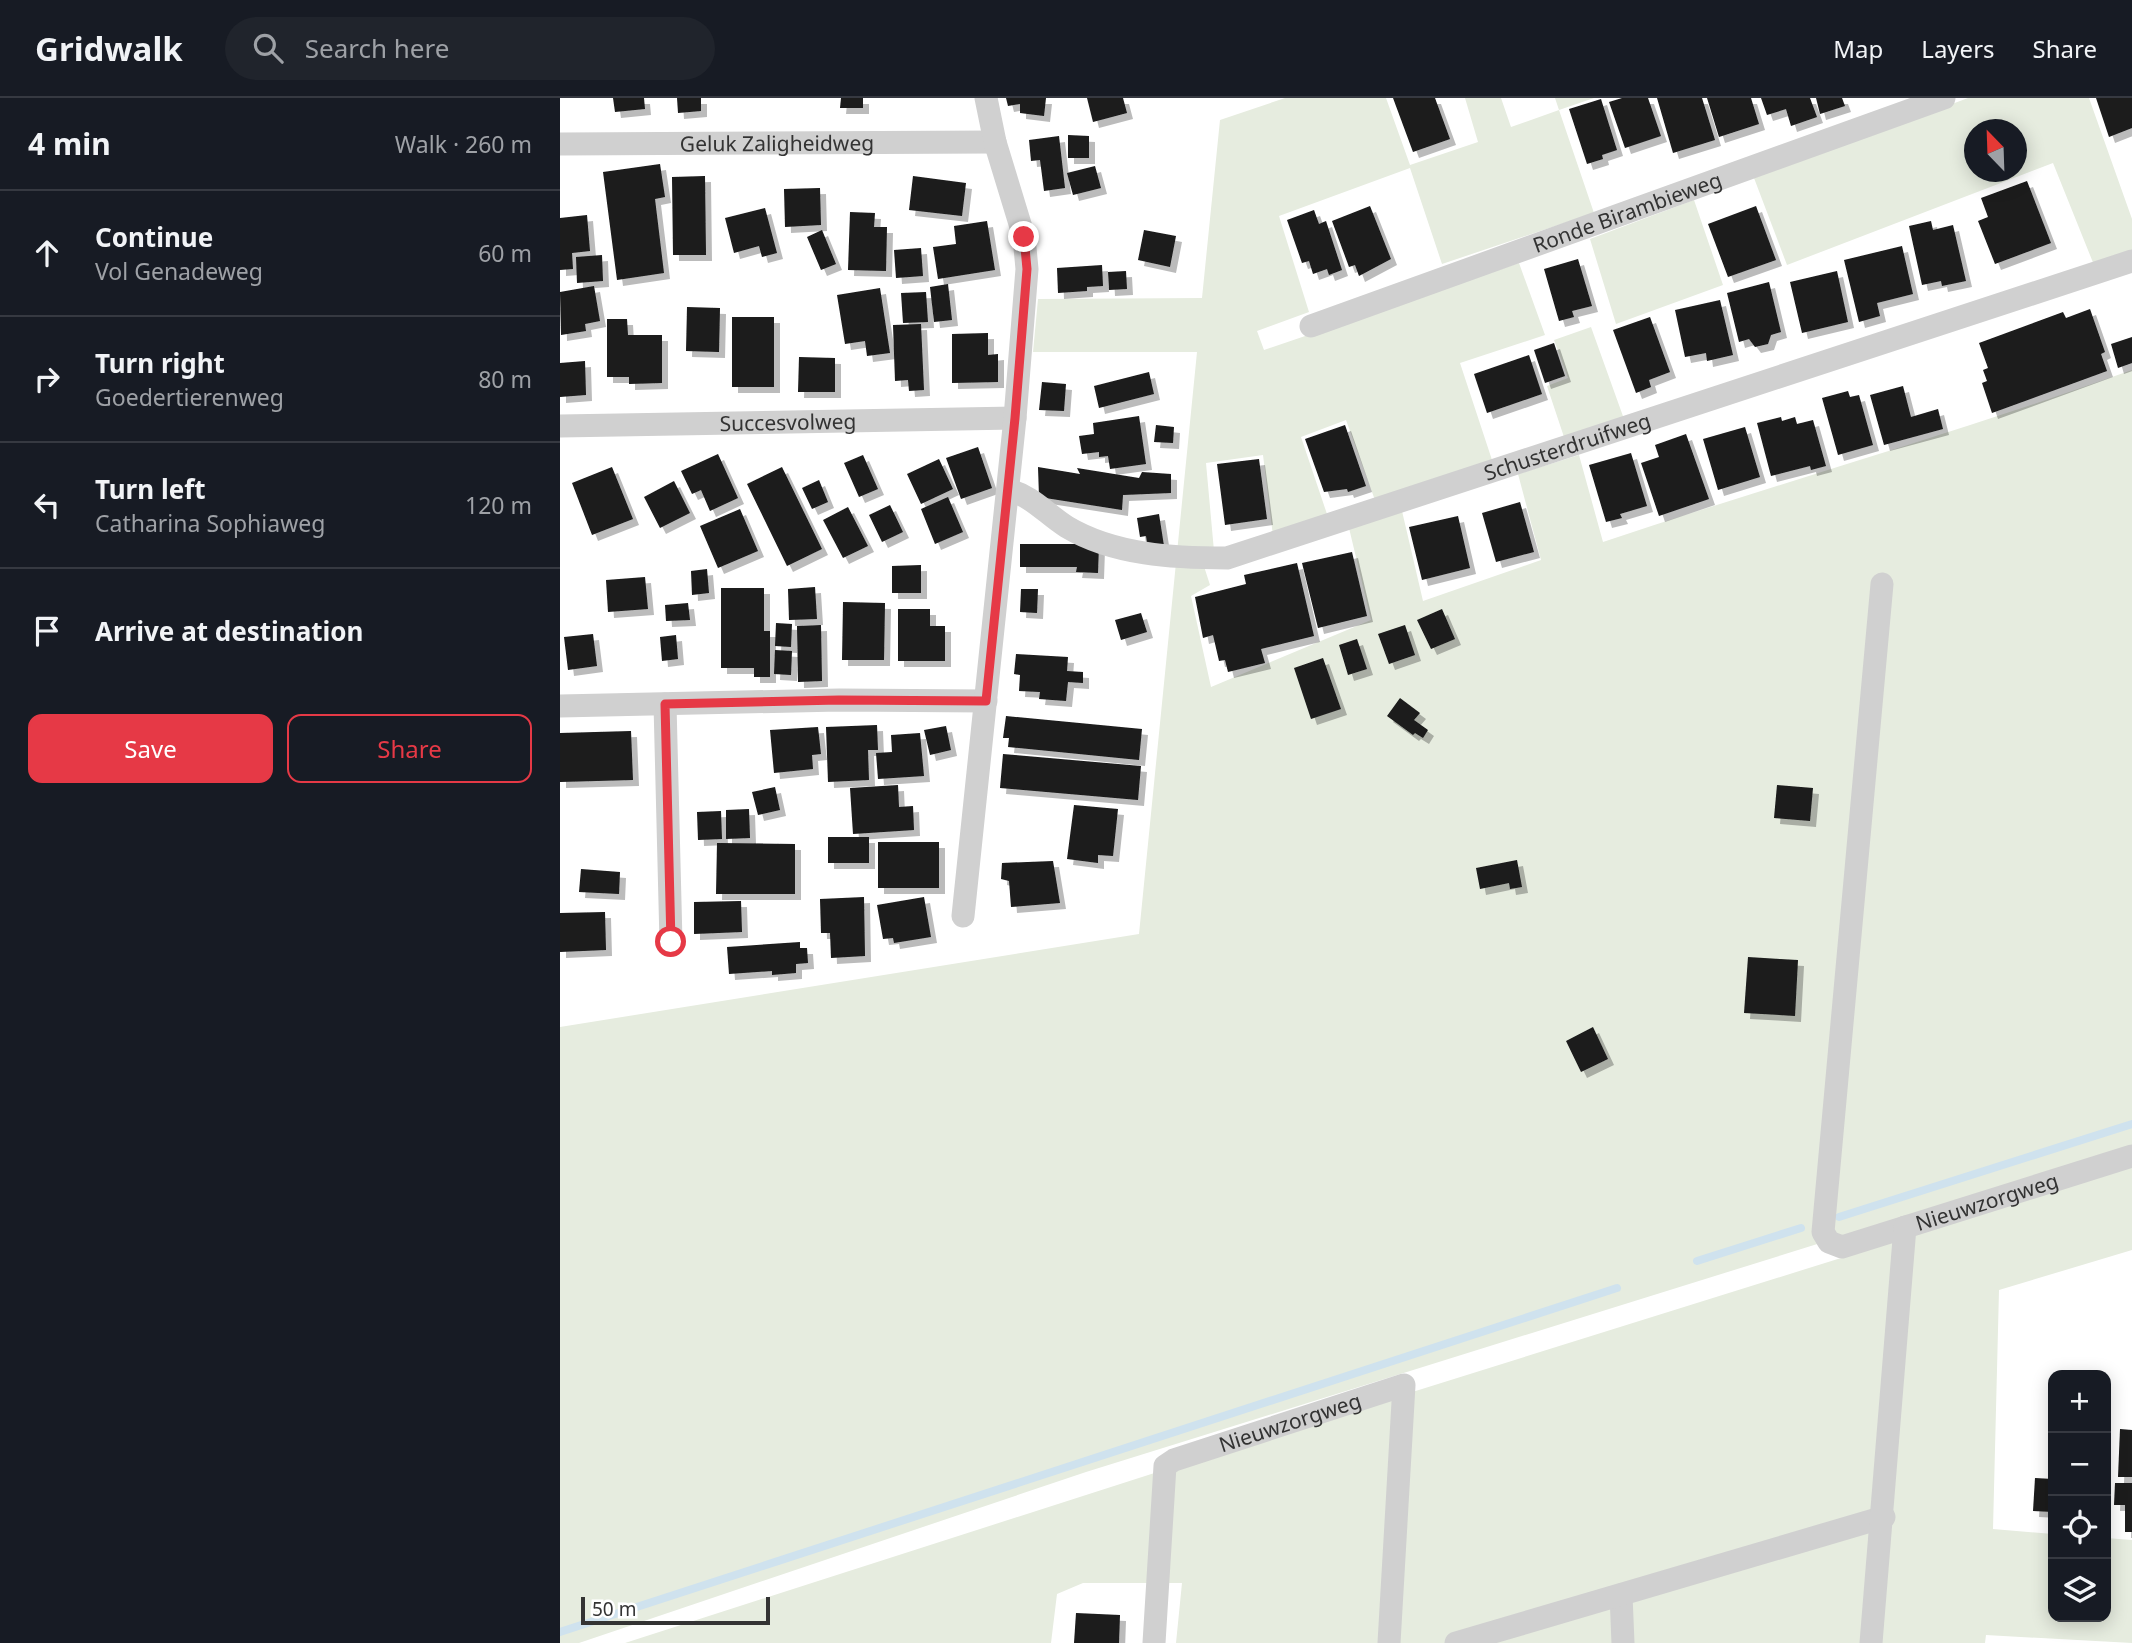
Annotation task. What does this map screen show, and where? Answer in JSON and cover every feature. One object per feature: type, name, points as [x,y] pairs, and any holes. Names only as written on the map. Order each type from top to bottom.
[{"type":"street","points":[[963,916],[1008,490],[1027,269],[1024,237],[995,142],[986,98]]},
{"type":"street","name":"Ronde Birambieweg","points":[[1311,326],[1944,98]]},
{"type":"street","name":"Geluk Zaligheidweg","points":[[560,144],[995,142]]},
{"type":"street","name":"Schusterdruifweg","points":[[1008,490],[1030,497],[1068,528],[1122,549],[1181,558],[1227,558],[2132,261]]},
{"type":"street","name":"Succesvolweg","points":[[560,426],[1015,418]]},
{"type":"street","name":"Nieuwzorgweg","points":[[1882,584],[1823,1232],[1829,1242],[1842,1247],[2132,1156]]},
{"type":"street","points":[[560,706],[839,700],[986,701]]},
{"type":"street","points":[[665,704],[671,942]]},
{"type":"street","points":[[1871,1643],[1884,1517],[1905,1227]]},
{"type":"street","name":"Nieuwzorgweg","points":[[1154,1643],[1162,1479],[1165,1466],[1174,1460],[1404,1385],[1389,1643]]},
{"type":"street","points":[[1456,1643],[1884,1517]]},
{"type":"street","points":[[1621,1595],[1623,1643]]},
{"type":"shaded area","points":[[1285,98],[1386,98],[1410,165],[1478,142],[1465,98],[1501,98],[1511,127],[1559,110],[1594,213],[1442,264],[1410,168],[1279,216],[1309,312],[1257,331],[1264,350],[1519,263],[1545,335],[1460,363],[1493,463],[1376,503],[1346,420],[1301,437],[1328,517],[1273,536],[1263,455],[1206,463],[1214,551],[1201,557],[1210,585],[1191,596],[1211,687],[1371,620],[1349,528],[1402,511],[1423,601],[1541,560],[1518,474],[1579,455],[1603,542],[2132,370],[2132,1146],[1086,1472],[579,1643],[560,1643],[560,1027],[1139,934],[1197,352],[1033,352],[1038,299],[1202,298],[1220,120]]},
{"type":"shaded area","points":[[1555,98],[1594,98],[1559,110]]},
{"type":"shaded area","points":[[1968,98],[2089,98],[2132,219],[2132,252],[2094,265],[2053,163],[2027,173],[2027,119],[1964,119],[1964,182],[2003,182],[1787,265],[1754,178]]},
{"type":"shaded area","points":[[1694,200],[1723,285],[1616,324],[1590,239]]},
{"type":"shaded area","points":[[1591,327],[1624,419],[1565,440],[1547,386],[1568,378],[1554,340]]},
{"type":"shaded area","points":[[2132,1167],[2132,1250],[1999,1290],[1993,1529],[2048,1534],[2048,1622],[2111,1622],[2111,1538],[2132,1540],[2132,1643],[1986,1635],[1985,1643],[1176,1643],[1182,1583],[1083,1583],[1057,1594],[1051,1643],[625,1643],[1198,1459]]},
{"type":"building","points":[[613,98],[644,98],[645,109],[615,112]]},
{"type":"building","points":[[677,98],[701,98],[701,111],[678,113]]},
{"type":"building","points":[[841,98],[863,98],[863,108],[840,108]]},
{"type":"building","points":[[1006,98],[1046,98],[1044,116],[1020,113],[1020,104],[1008,106]]},
{"type":"building","points":[[1087,98],[1123,98],[1127,113],[1093,122]]},
{"type":"building","points":[[1393,98],[1435,98],[1450,139],[1413,152]]},
{"type":"building","points":[[1622,98],[1648,98],[1661,136],[1625,148],[1609,102]]},
{"type":"building","points":[[1657,98],[1702,98],[1715,140],[1673,153]]},
{"type":"building","points":[[1707,98],[1751,98],[1759,124],[1719,137]]},
{"type":"building","points":[[1761,98],[1810,98],[1817,117],[1791,126],[1786,109],[1767,115]]},
{"type":"building","points":[[1816,98],[1842,98],[1845,106],[1820,114]]},
{"type":"building","points":[[2096,98],[2132,98],[2132,128],[2109,137]]},
{"type":"building","points":[[1601,99],[1617,150],[1602,155],[1603,159],[1587,164],[1569,109]]},
{"type":"building","points":[[1068,135],[1089,136],[1089,158],[1068,158]]},
{"type":"building","points":[[1059,136],[1065,188],[1044,191],[1040,160],[1031,161],[1029,140]]},
{"type":"building","points":[[660,164],[665,197],[655,199],[664,273],[617,280],[603,172]]},
{"type":"building","points":[[1095,166],[1101,188],[1073,195],[1067,173]]},
{"type":"building","points":[[705,176],[706,255],[673,255],[672,177]]},
{"type":"building","points":[[913,176],[966,183],[962,216],[909,210]]},
{"type":"building","points":[[2027,181],[2051,243],[1995,264],[1978,221],[1988,217],[1981,198]]},
{"type":"building","points":[[820,188],[821,225],[785,227],[784,189]]},
{"type":"building","points":[[1370,206],[1391,259],[1359,276],[1355,265],[1349,267],[1332,221]]},
{"type":"building","points":[[1756,206],[1776,260],[1728,277],[1708,224]]},
{"type":"building","points":[[765,208],[777,253],[762,257],[759,246],[734,253],[725,218]]},
{"type":"building","points":[[1314,210],[1319,224],[1326,221],[1342,270],[1329,275],[1327,269],[1313,274],[1309,261],[1302,263],[1287,220]]},
{"type":"building","points":[[850,212],[875,213],[874,227],[887,227],[886,271],[848,270]]},
{"type":"building","points":[[587,215],[590,251],[572,253],[573,269],[560,270],[560,218]]},
{"type":"building","points":[[987,221],[995,270],[938,279],[933,247],[956,244],[954,226]]},
{"type":"building","points":[[1931,221],[1933,230],[1953,225],[1966,281],[1942,286],[1941,281],[1922,285],[1909,226]]},
{"type":"building","points":[[822,230],[836,264],[821,270],[807,237]]},
{"type":"building","points":[[1144,230],[1176,236],[1170,267],[1138,260]]},
{"type":"building","points":[[1902,246],[1913,294],[1877,303],[1880,316],[1859,322],[1844,260]]},
{"type":"building","points":[[921,248],[923,276],[896,278],[894,250]]},
{"type":"building","points":[[602,255],[603,281],[577,283],[576,257]]},
{"type":"building","points":[[1578,259],[1592,306],[1572,311],[1574,317],[1559,321],[1544,269]]},
{"type":"building","points":[[1102,265],[1103,286],[1087,287],[1087,291],[1058,293],[1057,268]]},
{"type":"building","points":[[1126,271],[1127,289],[1109,290],[1108,272]]},
{"type":"building","points":[[1837,271],[1848,322],[1802,333],[1790,282]]},
{"type":"building","points":[[1769,282],[1781,332],[1771,335],[1768,344],[1755,347],[1749,339],[1739,342],[1727,293]]},
{"type":"building","points":[[948,284],[952,320],[934,322],[930,287]]},
{"type":"building","points":[[594,286],[600,321],[585,324],[586,331],[561,335],[560,292]]},
{"type":"building","points":[[880,288],[890,353],[867,356],[865,341],[845,344],[837,295]]},
{"type":"building","points":[[926,292],[928,322],[903,323],[901,293]]},
{"type":"building","points":[[1720,300],[1733,355],[1707,361],[1706,353],[1685,357],[1675,310]]},
{"type":"building","points":[[687,307],[720,308],[719,352],[686,351]]},
{"type":"building","points":[[2090,309],[2105,352],[2101,354],[2107,371],[1992,413],[1982,383],[1987,381],[1983,370],[1988,368],[1979,343],[2063,312],[2066,318]]},
{"type":"building","points":[[732,317],[774,317],[774,387],[732,387]]},
{"type":"building","points":[[1650,317],[1670,372],[1649,380],[1651,387],[1636,393],[1613,330]]},
{"type":"building","points":[[607,319],[627,319],[628,335],[662,335],[662,383],[629,384],[629,377],[607,377]]},
{"type":"building","points":[[921,324],[924,390],[909,391],[908,380],[895,381],[893,325]]},
{"type":"building","points":[[988,333],[988,355],[998,354],[998,382],[952,383],[952,334]]},
{"type":"building","points":[[2132,337],[2132,363],[2118,368],[2111,344]]},
{"type":"building","points":[[1554,343],[1565,376],[1545,383],[1534,350]]},
{"type":"building","points":[[1529,355],[1542,394],[1487,413],[1474,374]]},
{"type":"building","points":[[799,357],[835,358],[835,392],[798,392]]},
{"type":"building","points":[[585,361],[586,395],[560,397],[560,363]]},
{"type":"building","points":[[1149,372],[1154,394],[1099,408],[1094,386]]},
{"type":"building","points":[[1042,382],[1066,384],[1064,411],[1039,410]]},
{"type":"building","points":[[1903,386],[1911,417],[1938,409],[1943,429],[1884,445],[1870,395]]},
{"type":"building","points":[[1848,391],[1850,397],[1859,395],[1873,445],[1838,455],[1822,398]]},
{"type":"building","points":[[1139,416],[1146,464],[1110,469],[1108,456],[1099,457],[1099,452],[1082,454],[1079,436],[1094,434],[1093,423]]},
{"type":"building","points":[[1781,417],[1782,421],[1795,417],[1797,424],[1813,420],[1826,466],[1811,470],[1810,466],[1771,476],[1757,423]]},
{"type":"building","points":[[1156,425],[1174,427],[1173,443],[1154,442]]},
{"type":"building","points":[[1345,425],[1366,486],[1348,492],[1347,489],[1324,492],[1305,439]]},
{"type":"building","points":[[1745,427],[1760,477],[1718,490],[1703,439]]},
{"type":"building","points":[[1686,434],[1709,499],[1659,516],[1641,463],[1659,457],[1655,445]]},
{"type":"building","points":[[978,447],[992,488],[961,499],[946,458]]},
{"type":"building","points":[[1631,453],[1647,506],[1620,514],[1622,518],[1606,522],[1589,465]]},
{"type":"building","points":[[718,454],[738,498],[710,511],[701,490],[692,494],[681,471]]},
{"type":"building","points":[[863,455],[878,489],[859,497],[844,463]]},
{"type":"building","points":[[939,459],[953,489],[921,504],[907,474]]},
{"type":"building","points":[[1259,459],[1267,519],[1225,525],[1217,464]]},
{"type":"building","points":[[612,467],[633,519],[592,535],[572,483]]},
{"type":"building","points":[[782,467],[822,549],[787,566],[747,484]]},
{"type":"building","points":[[1038,467],[1080,474],[1077,468],[1139,478],[1142,472],[1171,474],[1171,493],[1123,495],[1122,510],[1039,497]]},
{"type":"building","points":[[819,480],[828,502],[812,509],[802,488]]},
{"type":"building","points":[[674,481],[690,513],[660,528],[644,497]]},
{"type":"building","points":[[948,497],[963,532],[935,544],[921,509]]},
{"type":"building","points":[[1520,502],[1534,552],[1496,562],[1482,513]]},
{"type":"building","points":[[890,505],[903,532],[882,542],[869,515]]},
{"type":"building","points":[[848,507],[868,546],[843,558],[823,520]]},
{"type":"building","points":[[740,509],[758,551],[718,568],[700,526]]},
{"type":"building","points":[[1159,514],[1164,546],[1148,549],[1146,536],[1140,537],[1137,518]]},
{"type":"building","points":[[1458,516],[1470,568],[1422,580],[1409,527]]},
{"type":"building","points":[[1020,544],[1099,544],[1098,573],[1076,572],[1077,567],[1020,567]]},
{"type":"building","points":[[1352,552],[1367,616],[1318,628],[1302,563]]},
{"type":"building","points":[[1297,563],[1314,636],[1261,649],[1265,663],[1228,672],[1225,660],[1219,661],[1213,635],[1203,638],[1195,597],[1246,584],[1244,575]]},
{"type":"building","points":[[921,565],[921,593],[892,593],[892,566]]},
{"type":"building","points":[[707,569],[709,593],[692,595],[691,571]]},
{"type":"building","points":[[645,577],[648,609],[608,612],[606,580]]},
{"type":"building","points":[[815,587],[817,619],[789,620],[788,589]]},
{"type":"building","points":[[721,588],[764,588],[764,631],[770,631],[770,677],[754,677],[754,668],[721,668]]},
{"type":"building","points":[[1021,589],[1038,589],[1037,613],[1020,612]]},
{"type":"building","points":[[843,602],[885,603],[884,660],[842,660]]},
{"type":"building","points":[[688,603],[690,620],[666,621],[665,605]]},
{"type":"building","points":[[898,609],[930,609],[930,626],[945,626],[945,661],[898,661]]},
{"type":"building","points":[[1442,609],[1455,639],[1431,649],[1417,620]]},
{"type":"building","points":[[1141,613],[1147,632],[1121,640],[1115,620]]},
{"type":"building","points":[[776,623],[792,624],[791,647],[775,646]]},
{"type":"building","points":[[821,625],[822,681],[798,682],[797,626]]},
{"type":"building","points":[[1405,625],[1415,655],[1389,664],[1378,634]]},
{"type":"building","points":[[593,634],[597,666],[568,670],[564,637]]},
{"type":"building","points":[[676,635],[678,659],[662,661],[660,637]]},
{"type":"building","points":[[1357,639],[1367,669],[1348,675],[1339,645]]},
{"type":"building","points":[[775,650],[792,651],[791,675],[774,674]]},
{"type":"building","points":[[1016,654],[1068,657],[1067,671],[1083,672],[1083,683],[1068,682],[1066,701],[1039,699],[1040,692],[1019,691],[1020,675],[1014,674]]},
{"type":"building","points":[[1323,658],[1341,709],[1311,719],[1294,668]]},
{"type":"building","points":[[1400,698],[1420,713],[1414,720],[1428,730],[1423,738],[1415,733],[1413,735],[1387,716]]},
{"type":"building","points":[[1006,716],[1142,729],[1139,760],[1008,747],[1009,738],[1003,738]]},
{"type":"building","points":[[877,725],[878,750],[868,750],[869,780],[828,782],[826,727]]},
{"type":"building","points":[[946,726],[951,750],[930,755],[924,730]]},
{"type":"building","points":[[818,727],[821,754],[812,755],[813,769],[774,773],[770,730]]},
{"type":"building","points":[[631,731],[633,780],[560,782],[560,733]]},
{"type":"building","points":[[920,733],[924,776],[878,779],[876,753],[892,752],[891,735]]},
{"type":"building","points":[[1003,754],[1141,766],[1138,800],[1000,788]]},
{"type":"building","points":[[898,785],[899,807],[913,806],[914,830],[853,834],[850,788]]},
{"type":"building","points":[[1777,785],[1813,788],[1810,821],[1774,818]]},
{"type":"building","points":[[775,787],[780,810],[758,815],[752,792]]},
{"type":"building","points":[[1074,805],[1118,809],[1113,856],[1098,855],[1098,863],[1067,859]]},
{"type":"building","points":[[749,809],[750,838],[726,839],[726,810]]},
{"type":"building","points":[[721,811],[722,839],[698,840],[697,812]]},
{"type":"building","points":[[828,837],[869,837],[869,863],[828,863]]},
{"type":"building","points":[[878,842],[939,842],[939,888],[878,888]]},
{"type":"building","points":[[717,843],[795,844],[795,894],[716,894]]},
{"type":"building","points":[[1517,860],[1522,887],[1510,889],[1509,883],[1480,889],[1476,868]]},
{"type":"building","points":[[1053,861],[1060,903],[1011,907],[1009,881],[1001,879],[1002,863]]},
{"type":"building","points":[[581,869],[620,872],[619,894],[579,892]]},
{"type":"building","points":[[864,897],[865,956],[831,958],[830,933],[821,933],[820,899]]},
{"type":"building","points":[[924,897],[931,937],[894,943],[893,938],[883,939],[877,905]]},
{"type":"building","points":[[741,901],[742,932],[694,934],[694,902]]},
{"type":"building","points":[[605,912],[606,950],[560,952],[560,913]]},
{"type":"building","points":[[800,942],[800,948],[807,948],[808,963],[796,964],[796,973],[772,975],[772,971],[729,974],[727,947]]},
{"type":"building","points":[[1748,957],[1798,960],[1795,1016],[1744,1013]]},
{"type":"building","points":[[1593,1027],[1608,1059],[1581,1072],[1566,1041]]},
{"type":"building","points":[[2120,1429],[2132,1430],[2132,1477],[2118,1477]]},
{"type":"building","points":[[2035,1478],[2048,1479],[2048,1512],[2033,1511]]},
{"type":"building","points":[[2115,1483],[2132,1483],[2132,1532],[2125,1532],[2125,1505],[2114,1505]]},
{"type":"building","points":[[1076,1613],[1120,1615],[1119,1643],[1074,1643]]},
{"type":"waterway","points":[[1839,1217],[2132,1124]]},
{"type":"waterway","points":[[1697,1261],[1801,1228]]},
{"type":"waterway","points":[[560,1632],[1617,1288]]},
{"type":"route","points":[[671,942],[665,704],[839,700],[986,701],[1015,418],[1027,269],[1024,237]]}]
